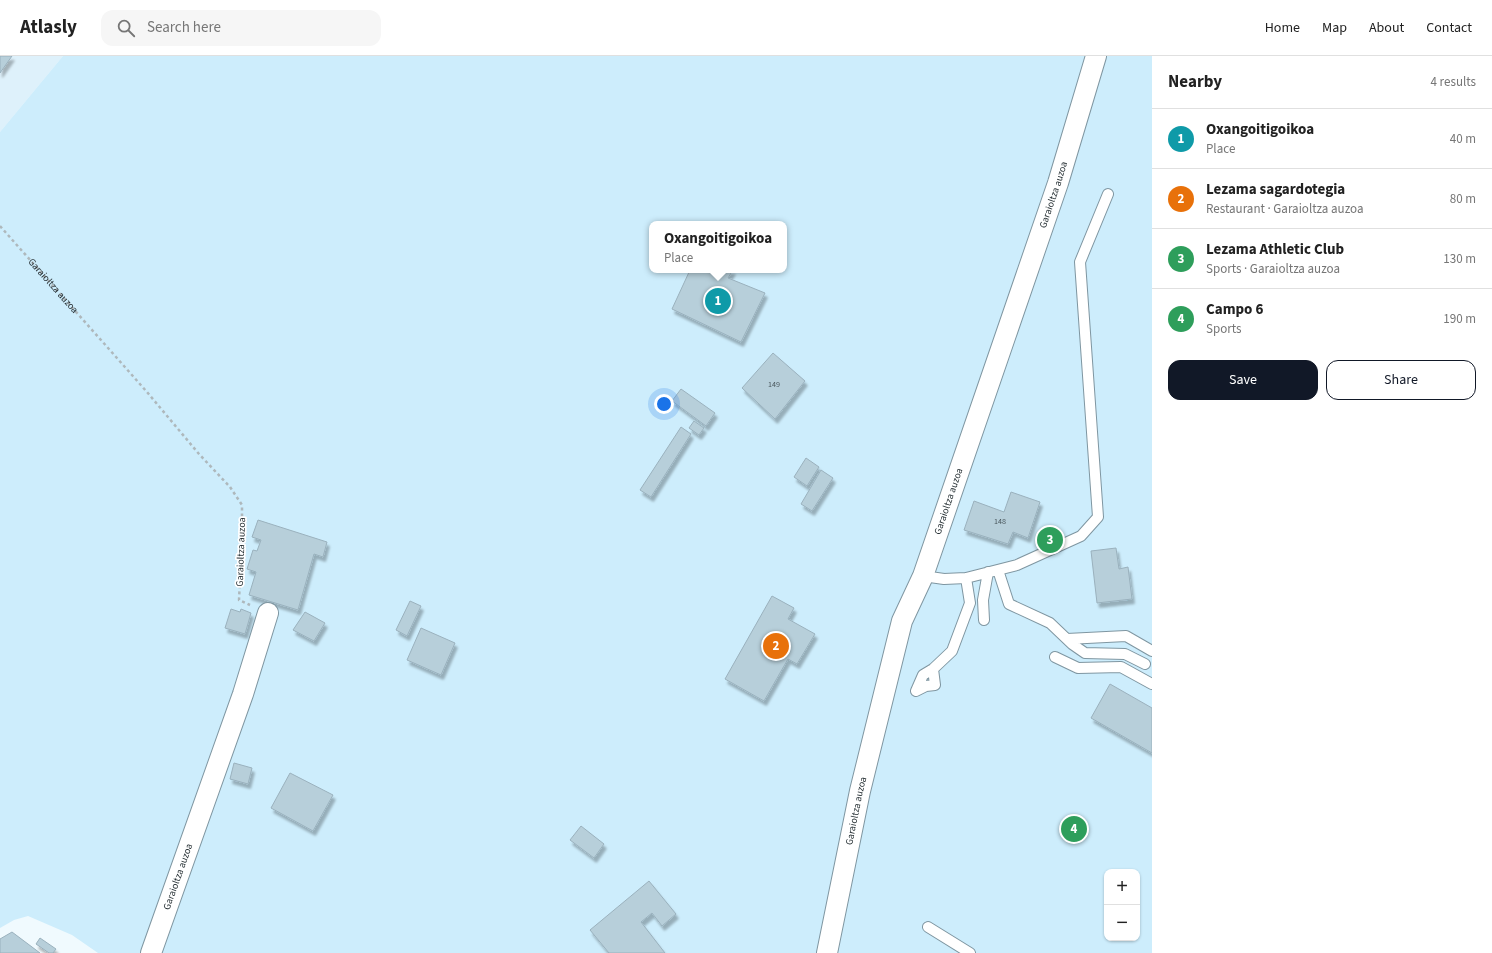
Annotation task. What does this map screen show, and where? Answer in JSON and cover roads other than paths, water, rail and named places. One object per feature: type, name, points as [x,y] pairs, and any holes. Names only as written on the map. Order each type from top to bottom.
[{"type":"street","name":"Garaioltza auzoa","points":[[826,953],[860,791],[902,621],[922,576],[1058,183],[1096,56]]},
{"type":"street","name":"Garaioltza auzoa","points":[[151,953],[243,694],[268,613]]},
{"type":"lane","points":[[922,576],[944,579],[966,578],[1017,565],[1081,536],[1098,517],[1080,262],[1108,194]]},
{"type":"lane","points":[[998,570],[1009,604],[1050,623],[1085,653],[1125,654],[1145,664]]},
{"type":"lane","points":[[984,620],[983,600],[988,572]]},
{"type":"lane","points":[[933,669],[935,685],[926,686],[916,691],[923,675],[933,669],[952,651],[970,603],[966,578]]},
{"type":"lane","points":[[1067,638],[1126,636],[1152,651]]},
{"type":"lane","points":[[1055,657],[1078,668],[1121,667],[1152,684]]},
{"type":"lane","points":[[928,927],[970,953]]},
{"type":"place","name":"Oxangoitigoikoa","points":[[718,301]]},
{"type":"place","name":"Lezama Athletic Club","points":[[1050,540]]},
{"type":"place","name":"Lezama sagardotegia","points":[[776,646]]},
{"type":"place","name":"Campo 6","points":[[1074,829]]}]
